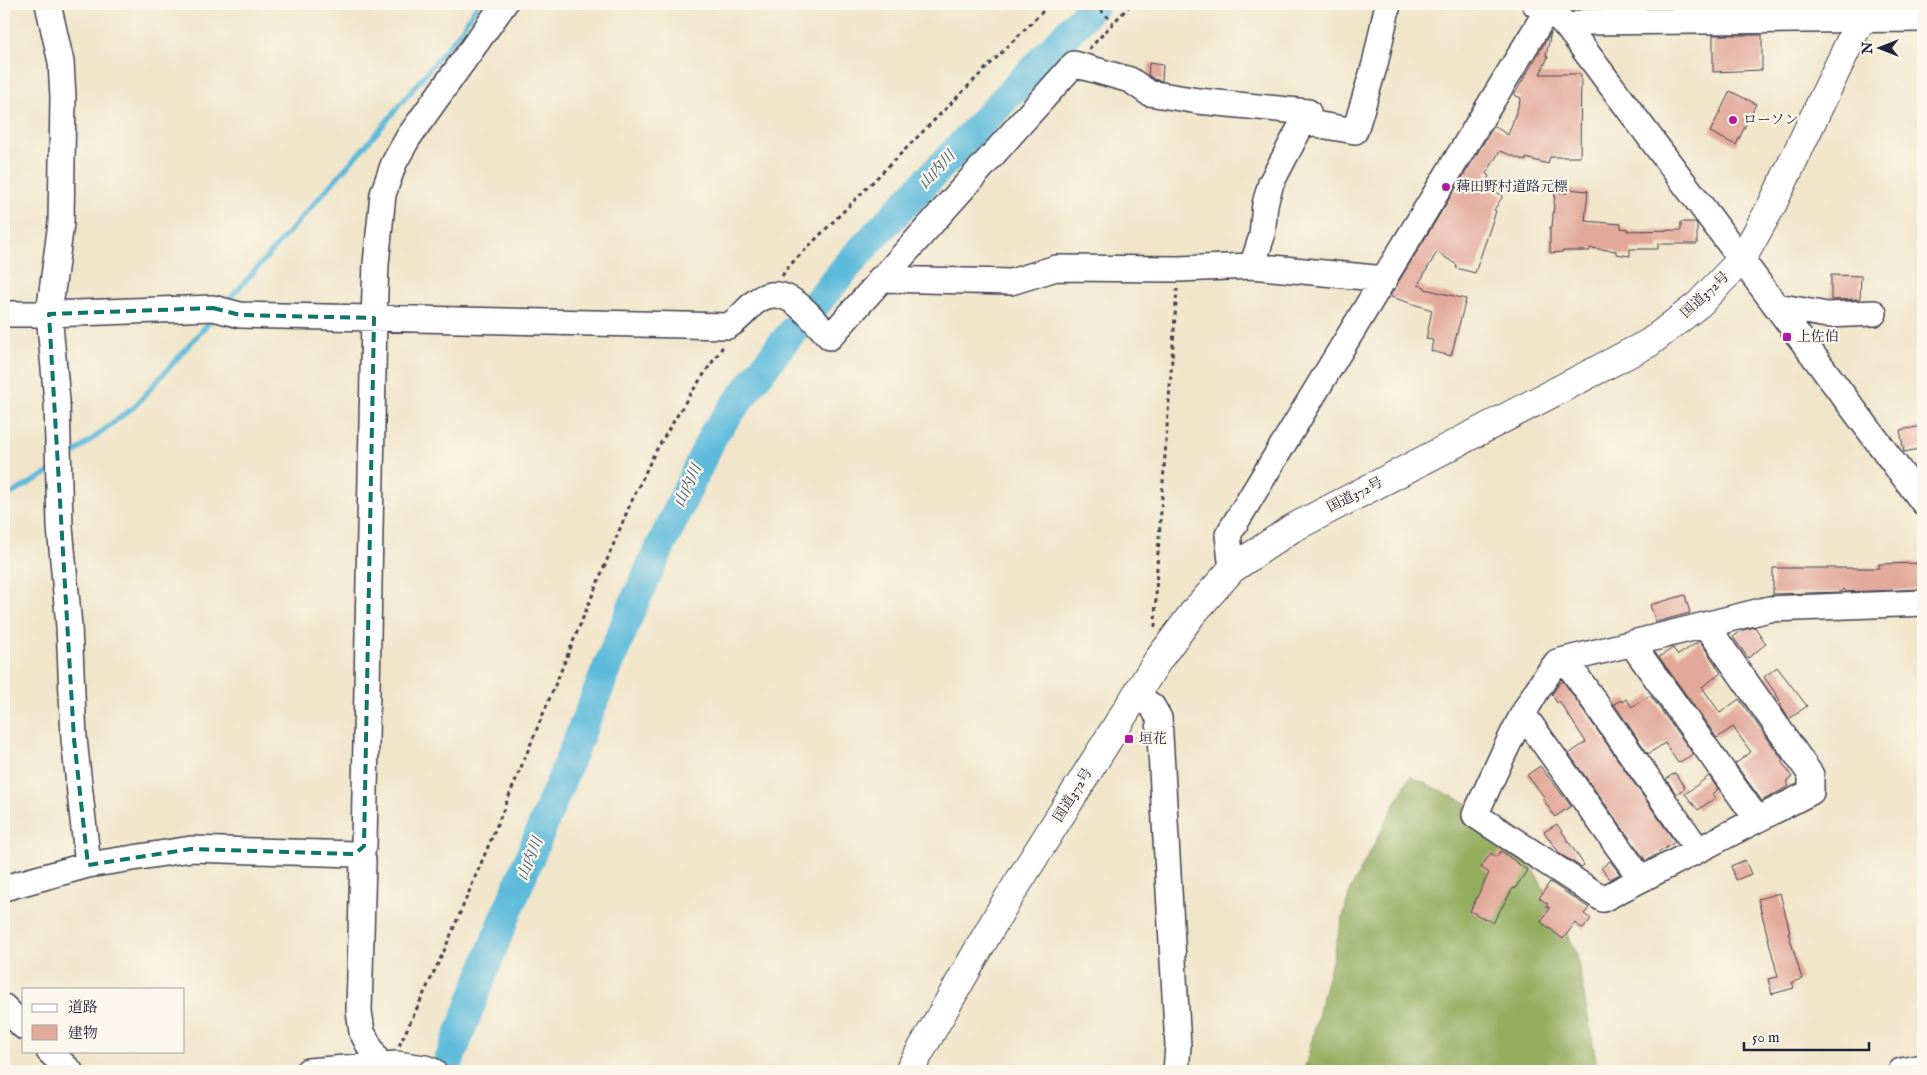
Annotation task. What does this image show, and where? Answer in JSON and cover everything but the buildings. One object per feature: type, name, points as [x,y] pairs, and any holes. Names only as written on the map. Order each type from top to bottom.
[{"type":"highway","name":"国道372号","points":[[909,1071],[1001,910],[1158,660],[1193,613],[1232,569],[1291,529],[1649,343],[1699,304],[1742,259],[1772,205],[1864,12]]},
{"type":"street","points":[[48,4],[62,62],[63,97],[62,224],[49,314],[57,401],[60,527],[69,626],[74,739],[88,865]]},
{"type":"street","points":[[387,1064],[362,1032],[360,1011],[363,860],[361,852],[364,846],[374,318],[376,264],[383,194],[394,163],[408,138],[504,4]]},
{"type":"street","points":[[1303,122],[1355,131],[1374,64],[1388,4]]},
{"type":"street","points":[[1232,569],[1228,535],[1384,278],[1545,5],[1568,28],[1923,502]]},
{"type":"street","points":[[1568,28],[1584,22],[1864,12],[1923,19]]},
{"type":"street","points":[[4,314],[213,308],[240,315],[728,326],[737,321],[756,302],[781,295],[830,337],[1074,64],[1130,80],[1149,92],[1198,101],[1308,112],[1271,183],[1265,204],[1262,236],[1252,266]]},
{"type":"street","points":[[880,279],[1011,282],[1056,268],[1178,269],[1252,266],[1384,278]]},
{"type":"street","points":[[1777,306],[1827,315],[1874,313]]},
{"type":"street","points":[[1706,625],[1810,775],[1811,792],[1602,899],[1475,815],[1523,714],[1541,683],[1557,662],[1769,609],[1923,603]]},
{"type":"street","points":[[1635,643],[1637,651],[1757,819]]},
{"type":"street","points":[[1569,660],[1571,668],[1698,850]]},
{"type":"street","points":[[1136,695],[1152,706],[1159,718],[1178,1046],[1176,1071]]},
{"type":"street","points":[[1523,714],[1641,879]]},
{"type":"street","points":[[4,888],[88,865],[191,850],[355,854],[361,852]]},
{"type":"street","points":[[4,1007],[22,1025]]},
{"type":"street","points":[[50,1052],[70,1071]]},
{"type":"street","points":[[308,1071],[387,1064],[429,1070]]},
{"type":"street","points":[[1901,1071],[1923,1067]]},
{"type":"path","points":[[781,295],[788,267],[1050,4]]},
{"type":"path","points":[[1094,4],[1113,23]]},
{"type":"path","points":[[1074,64],[1131,4]]},
{"type":"path","points":[[1155,628],[1157,566],[1178,269]]},
{"type":"path","points":[[387,1064],[444,951],[629,506],[654,454],[689,396],[729,338],[728,326]]},
{"type":"highlighted area","points":[[213,308],[240,315],[374,318],[364,846],[355,854],[191,849],[88,865],[74,739],[49,314]]},
{"type":"green space","points":[[1410,776],[1510,824],[1576,951],[1598,1071],[1304,1071],[1350,890]]},
{"type":"waterway","points":[[226,303],[381,128],[459,33],[478,4]]},
{"type":"waterway","name":"山内川","points":[[445,1071],[495,942],[633,605],[714,433],[778,349],[860,251],[1095,4]]},
{"type":"waterway","points":[[65,460],[135,406],[214,317]]},
{"type":"waterway","points":[[4,498],[51,471]]},
{"type":"place","name":"ローソン","points":[[1733,120]]},
{"type":"place","name":"薭田野村道路元標","points":[[1446,187]]},
{"type":"place","name":"上佐伯","points":[[1787,337]]},
{"type":"place","name":"垣花","points":[[1129,739]]}]
